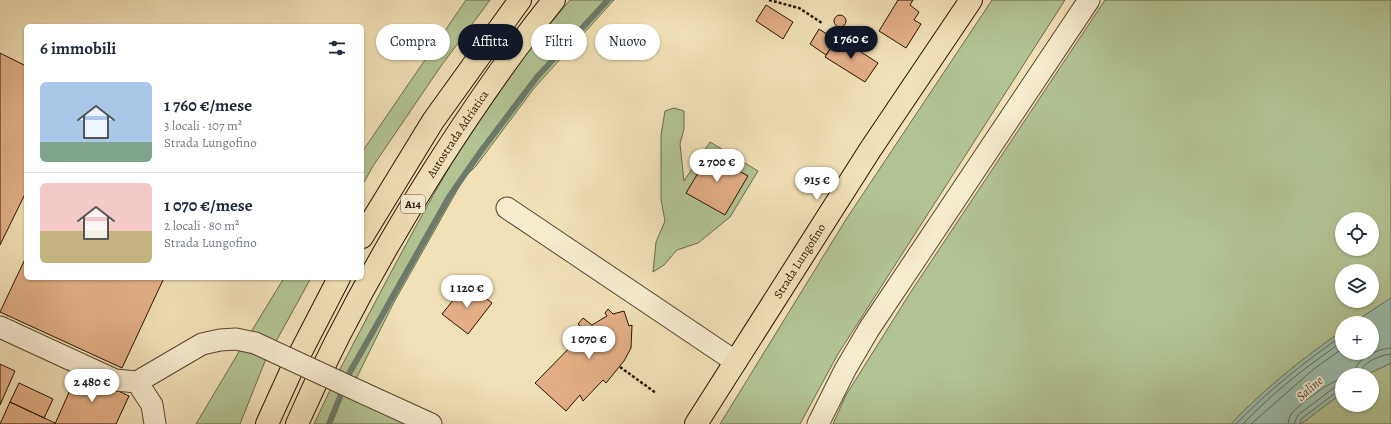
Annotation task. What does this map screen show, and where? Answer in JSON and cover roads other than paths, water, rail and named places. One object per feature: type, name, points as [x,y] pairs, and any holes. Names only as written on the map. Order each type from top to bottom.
[{"type":"main road","name":"A14","points":[[364,234],[433,121],[520,0]]},
{"type":"main road","name":"Autostrada Adriatica","points":[[296,424],[346,322],[416,198],[461,128],[554,0]]},
{"type":"main road","name":"Strada Lungofino","points":[[696,424],[866,156],[971,0]]},
{"type":"main road","points":[[266,424],[292,369],[338,280]]},
{"type":"street","points":[[818,424],[845,370],[869,329],[1089,0]]},
{"type":"street","points":[[507,208],[736,362]]},
{"type":"street","points":[[0,327],[115,380],[137,382],[202,344],[228,339],[255,343],[431,424]]},
{"type":"street","points":[[137,382],[152,404],[155,424]]},
{"type":"water","name":"Saline","points":[[1391,298],[1391,363],[1379,369],[1335,368],[1335,398],[1301,424],[1231,424],[1284,375],[1312,352],[1335,336],[1335,360],[1379,360],[1379,316],[1364,316],[1376,308],[1379,308],[1379,306]]},
{"type":"waterway","points":[[329,424],[350,372],[449,197],[481,151],[537,77],[608,0]]}]
